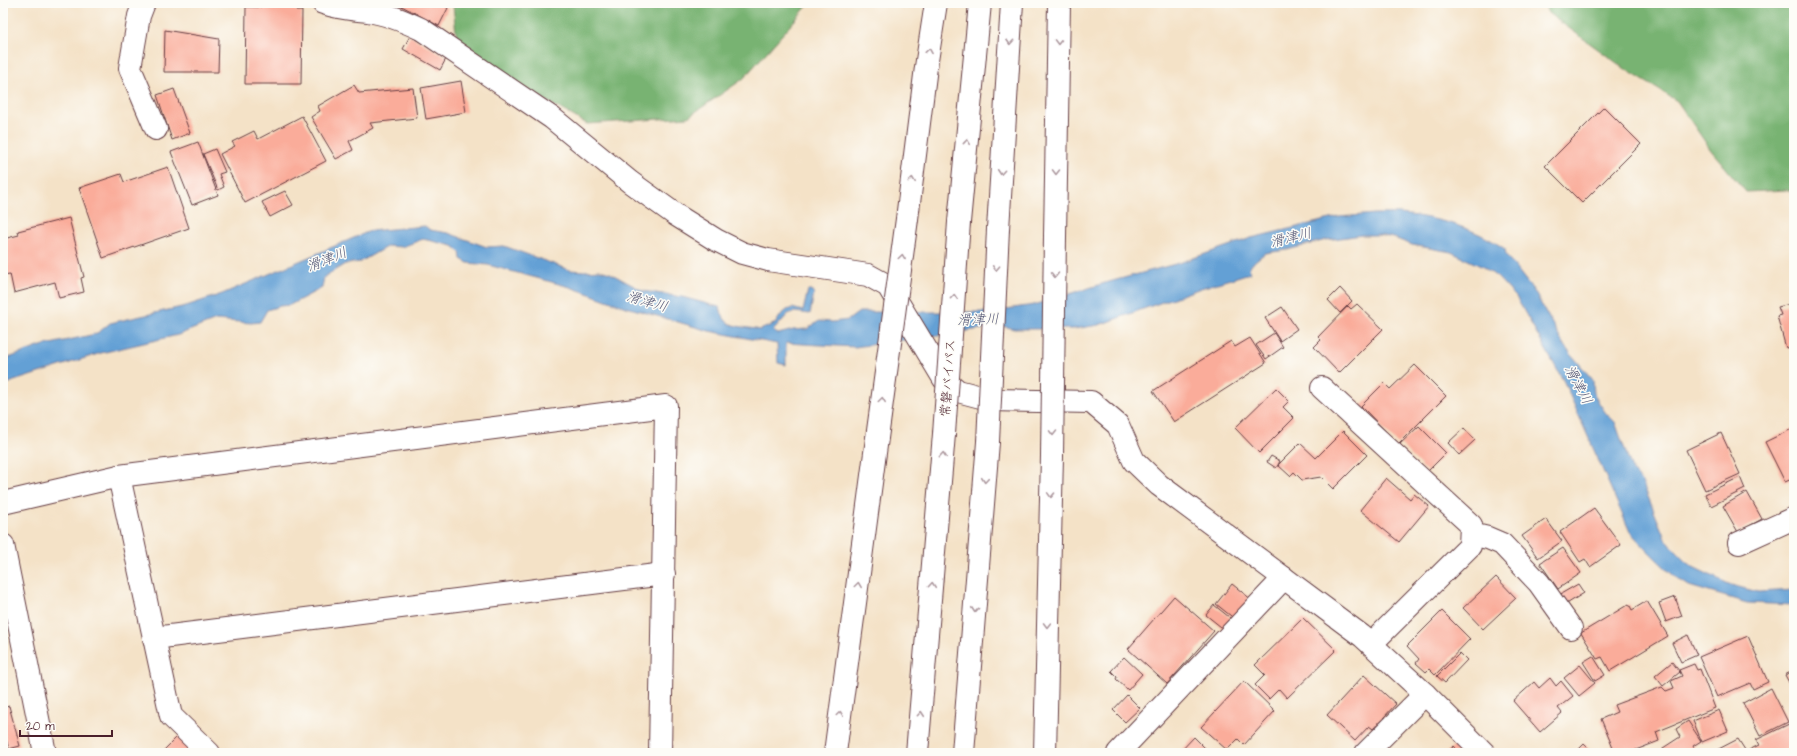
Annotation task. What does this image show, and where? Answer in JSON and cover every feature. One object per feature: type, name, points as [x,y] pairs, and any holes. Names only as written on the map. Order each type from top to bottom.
[{"type":"main road","points":[[144,3],[139,16],[130,68],[156,129]]},
{"type":"main road","points":[[323,3],[339,9],[369,11],[398,18],[421,29],[552,118],[630,182],[676,215],[742,254],[768,260],[868,275],[888,286],[944,379],[958,392],[992,400],[1091,402],[1118,425],[1134,461],[1159,485],[1362,636],[1425,694],[1484,753]]},
{"type":"main road","points":[[835,753],[926,67],[936,3]]},
{"type":"main road","name":"常磐バイパス","points":[[917,753],[944,434],[959,222],[980,3]]},
{"type":"main road","points":[[963,753],[988,442],[998,229],[1012,3]]},
{"type":"main road","points":[[1045,753],[1052,456],[1059,3]]},
{"type":"main road","points":[[1322,388],[1470,525],[1470,546],[1371,644]]},
{"type":"main road","points":[[3,504],[119,476],[666,406],[660,753]]},
{"type":"main road","points":[[119,476],[171,716],[209,753]]},
{"type":"main road","points":[[1739,543],[1794,518]]},
{"type":"main road","points":[[1471,534],[1488,538],[1502,544],[1539,583],[1571,628]]},
{"type":"main road","points":[[3,545],[45,753]]},
{"type":"main road","points":[[154,638],[664,574]]},
{"type":"main road","points":[[1118,753],[1284,578]]},
{"type":"main road","points":[[1366,753],[1425,694]]},
{"type":"green space","points":[[449,3],[810,3],[743,79],[688,117],[587,124],[506,78],[457,42],[453,6]]},
{"type":"green space","points":[[1544,3],[1794,3],[1794,193],[1787,190],[1746,192],[1710,149],[1677,101],[1628,71],[1548,13]]},
{"type":"water","name":"滑津川","points":[[1375,214],[1405,214],[1446,222],[1483,236],[1505,249],[1506,255],[1534,291],[1565,347],[1593,380],[1594,395],[1605,412],[1615,422],[1633,472],[1642,482],[1665,538],[1691,566],[1731,585],[1758,592],[1794,590],[1794,605],[1747,603],[1689,586],[1674,576],[1630,532],[1564,382],[1516,297],[1497,277],[1483,267],[1451,252],[1412,245],[1394,238],[1378,235],[1362,235],[1326,240],[1287,250],[1265,253],[1249,268],[1250,273],[1201,288],[1099,325],[1074,329],[1014,329],[1002,326],[855,347],[786,343],[786,365],[778,363],[777,344],[709,331],[623,306],[570,287],[488,265],[468,263],[461,259],[460,252],[453,246],[423,239],[402,247],[388,246],[360,262],[345,264],[324,277],[322,288],[290,305],[267,310],[260,322],[251,323],[216,320],[178,335],[101,353],[14,381],[3,386],[3,360],[41,346],[91,335],[99,332],[110,323],[186,306],[222,294],[370,231],[425,226],[430,230],[448,233],[487,247],[504,246],[570,270],[600,270],[610,273],[643,291],[682,297],[719,307],[725,320],[729,323],[760,330],[776,323],[780,316],[787,310],[792,308],[803,311],[808,290],[814,293],[810,314],[794,312],[788,314],[773,331],[778,334],[793,330],[807,329],[819,321],[832,322],[848,320],[859,312],[985,312],[1034,305],[1105,283],[1179,263],[1251,238],[1339,217]]},
{"type":"building","points":[[261,3],[296,3],[296,11],[302,11],[301,84],[245,84],[246,7],[261,7]]},
{"type":"building","points":[[440,3],[448,8],[439,26],[398,4]]},
{"type":"building","points":[[165,30],[219,39],[218,72],[164,72]]},
{"type":"building","points":[[410,36],[447,57],[440,70],[403,49]]},
{"type":"building","points":[[461,81],[466,112],[426,119],[421,88]]},
{"type":"building","points":[[354,85],[359,93],[413,88],[417,118],[370,123],[373,128],[349,141],[353,150],[336,159],[311,117],[320,111],[318,106]]},
{"type":"building","points":[[174,89],[190,133],[172,140],[157,95]]},
{"type":"building","points":[[1604,107],[1641,144],[1582,203],[1545,166]]},
{"type":"building","points":[[302,116],[326,161],[245,203],[220,154],[235,146],[232,142],[254,131],[258,139]]},
{"type":"building","points":[[198,142],[218,195],[192,205],[171,152]]},
{"type":"building","points":[[215,149],[225,172],[219,174],[224,187],[218,190],[203,154]]},
{"type":"building","points":[[168,167],[189,228],[103,258],[79,188],[121,174],[124,182]]},
{"type":"building","points":[[285,191],[293,205],[270,217],[262,202]]},
{"type":"building","points":[[69,218],[84,277],[81,278],[84,292],[59,298],[55,282],[14,293],[10,274],[3,275],[3,257],[5,256],[3,239],[19,235],[18,231]]},
{"type":"building","points":[[1340,288],[1352,301],[1340,313],[1328,300]]},
{"type":"building","points":[[1794,303],[1794,356],[1791,347],[1786,348],[1777,316],[1781,315],[1778,307]]},
{"type":"building","points":[[1357,304],[1383,329],[1339,373],[1314,347],[1321,340],[1318,337],[1348,306],[1351,309]]},
{"type":"building","points":[[1282,307],[1297,329],[1280,341],[1265,318]]},
{"type":"building","points":[[1274,333],[1283,347],[1266,359],[1256,345]]},
{"type":"building","points":[[1250,338],[1266,363],[1174,422],[1153,391],[1231,341],[1235,347]]},
{"type":"building","points":[[1415,365],[1446,396],[1398,444],[1361,406],[1384,383],[1390,389]]},
{"type":"building","points":[[1276,388],[1289,401],[1283,407],[1294,418],[1259,453],[1235,428]]},
{"type":"building","points":[[1419,426],[1446,453],[1427,472],[1400,444]]},
{"type":"building","points":[[1464,428],[1475,440],[1459,455],[1448,443]]},
{"type":"building","points":[[1794,428],[1794,478],[1785,482],[1765,442]]},
{"type":"building","points":[[1343,431],[1367,455],[1333,489],[1321,477],[1302,480],[1294,472],[1290,476],[1278,465],[1300,443],[1316,458]]},
{"type":"building","points":[[1721,433],[1740,474],[1705,490],[1686,450]]},
{"type":"building","points":[[1271,456],[1280,461],[1276,468],[1267,462]]},
{"type":"building","points":[[1740,477],[1745,489],[1711,506],[1705,494]]},
{"type":"building","points":[[1386,478],[1410,499],[1414,494],[1429,506],[1399,542],[1360,510]]},
{"type":"building","points":[[1747,492],[1762,519],[1738,532],[1723,506]]},
{"type":"building","points":[[1594,508],[1621,545],[1590,567],[1585,559],[1580,562],[1560,532]]},
{"type":"building","points":[[1546,519],[1562,541],[1538,558],[1522,536]]},
{"type":"building","points":[[1563,548],[1581,573],[1558,589],[1540,563]]},
{"type":"building","points":[[1496,577],[1516,598],[1483,629],[1463,608]]},
{"type":"building","points":[[1232,584],[1252,600],[1236,620],[1216,604]]},
{"type":"building","points":[[1578,584],[1584,593],[1565,605],[1559,595]]},
{"type":"building","points":[[1174,596],[1214,631],[1167,684],[1128,649]]},
{"type":"building","points":[[1675,597],[1682,616],[1666,622],[1659,603]]},
{"type":"building","points":[[1647,601],[1668,636],[1610,671],[1602,657],[1597,659],[1581,633],[1629,604],[1632,610]]},
{"type":"building","points":[[1214,605],[1234,621],[1226,631],[1206,615]]},
{"type":"building","points":[[1442,611],[1470,639],[1435,675],[1429,669],[1426,672],[1416,663],[1419,659],[1407,646]]},
{"type":"building","points":[[1303,618],[1336,650],[1287,698],[1279,689],[1269,699],[1255,685],[1265,675],[1255,665]]},
{"type":"building","points":[[1688,635],[1697,655],[1681,662],[1672,643]]},
{"type":"building","points":[[1748,636],[1768,682],[1753,689],[1750,683],[1717,697],[1699,657]]},
{"type":"building","points":[[1460,653],[1467,660],[1445,683],[1437,676]]},
{"type":"building","points":[[1593,656],[1605,675],[1595,681],[1583,662]]},
{"type":"building","points":[[1124,657],[1142,674],[1128,690],[1116,679],[1117,677],[1111,671]]},
{"type":"building","points":[[1672,662],[1680,672],[1663,686],[1655,676]]},
{"type":"building","points":[[1694,664],[1697,670],[1700,669],[1715,708],[1656,732],[1659,741],[1628,753],[1615,753],[1601,719],[1617,712],[1614,705],[1662,687],[1666,691],[1674,688],[1671,681],[1682,676],[1679,670]]},
{"type":"building","points":[[1580,665],[1595,683],[1579,696],[1564,678]]},
{"type":"building","points":[[1794,670],[1794,692],[1785,675]]},
{"type":"building","points":[[1364,675],[1396,704],[1373,729],[1369,726],[1355,741],[1327,715]]},
{"type":"building","points":[[1550,678],[1556,686],[1561,681],[1573,696],[1558,708],[1562,713],[1540,732],[1513,701],[1534,682],[1539,688]]},
{"type":"building","points":[[1244,681],[1275,711],[1244,745],[1238,739],[1227,750],[1201,727]]},
{"type":"building","points":[[1771,688],[1788,722],[1760,736],[1743,703]]},
{"type":"building","points":[[1127,695],[1140,708],[1125,722],[1113,710]]},
{"type":"building","points":[[9,706],[20,746],[9,749],[3,728],[3,708]]},
{"type":"building","points":[[1719,710],[1728,731],[1702,742],[1693,721]]},
{"type":"building","points":[[1688,721],[1701,741],[1693,746],[1697,753],[1665,753],[1663,748],[1680,737],[1676,729]]},
{"type":"building","points":[[1791,723],[1794,730],[1794,753],[1751,753],[1749,750],[1759,745],[1756,740]]},
{"type":"building","points":[[178,736],[195,753],[161,753]]},
{"type":"building","points":[[1194,737],[1210,753],[1179,753]]},
{"type":"building","points":[[1738,739],[1747,753],[1711,753]]},
{"type":"building","points":[[1584,744],[1593,753],[1575,753]]},
{"type":"building","points":[[1454,746],[1461,753],[1446,753]]},
{"type":"building","points":[[14,749],[15,753],[3,753],[3,751]]}]
